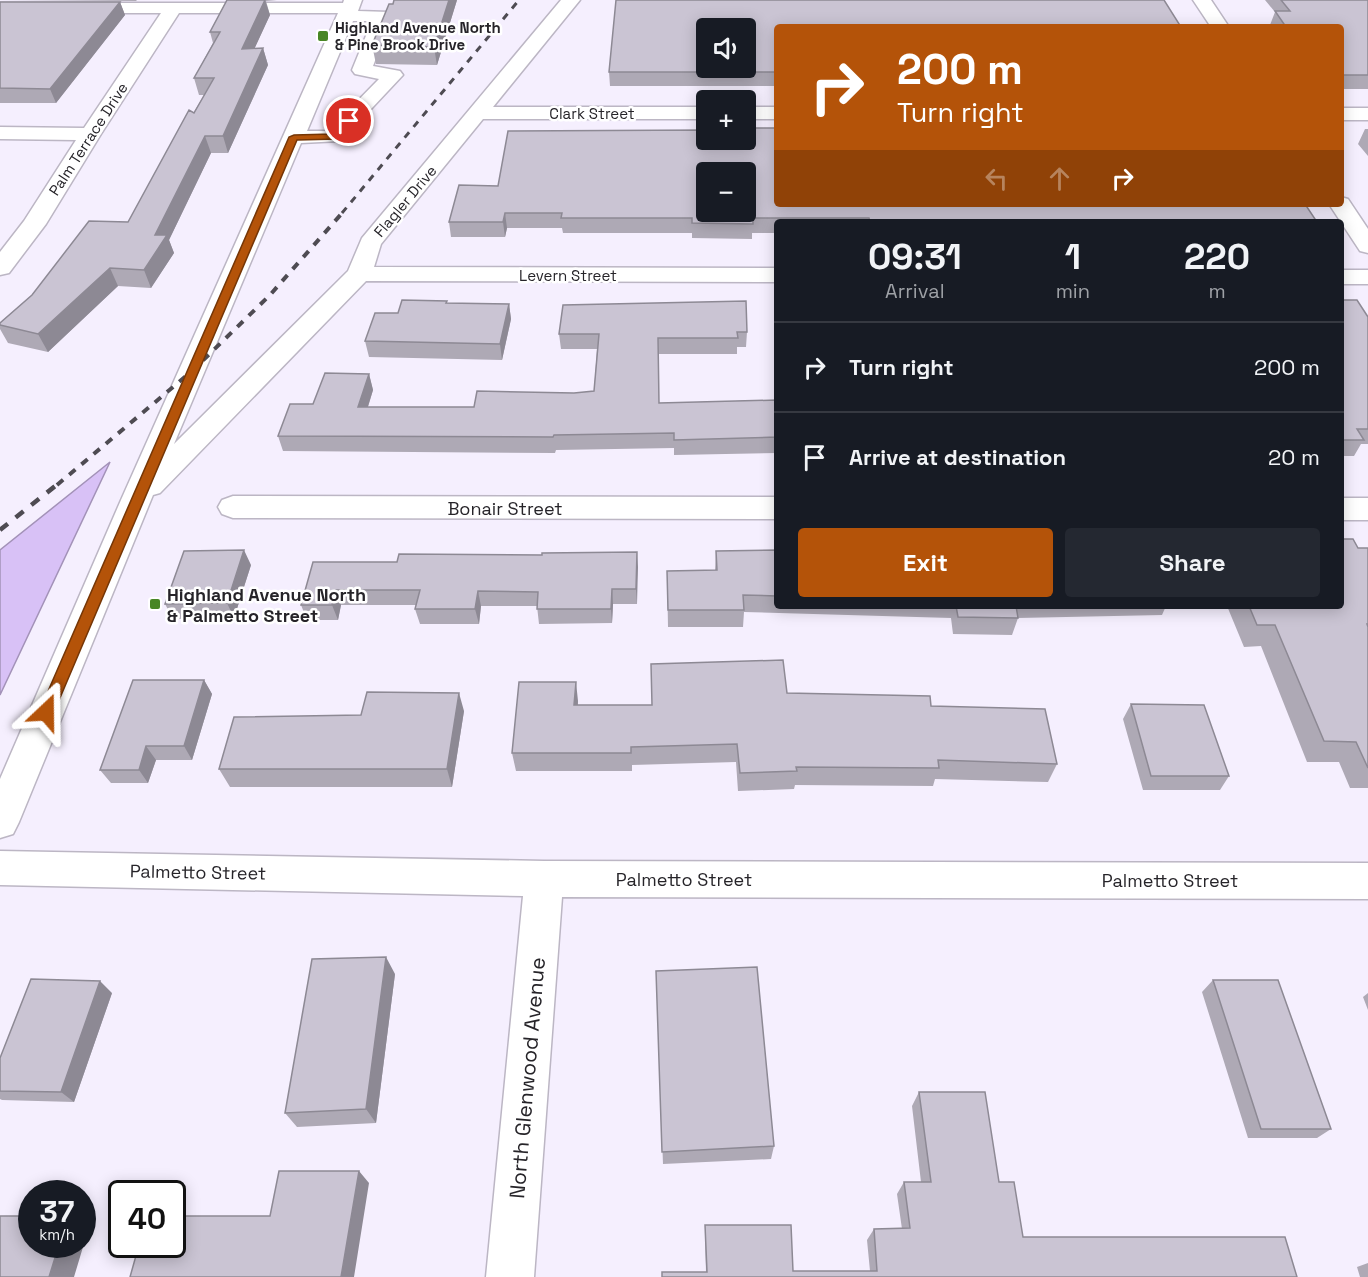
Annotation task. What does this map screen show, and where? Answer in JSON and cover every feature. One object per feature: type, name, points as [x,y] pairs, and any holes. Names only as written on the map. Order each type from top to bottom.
[{"type":"street","name":"Flagler Drive","points":[[136,500],[359,274],[370,243],[571,0]]},
{"type":"street","points":[[1202,0],[1218,24]]},
{"type":"street","points":[[0,8],[349,8],[383,16],[363,70],[393,75],[334,137],[294,137]]},
{"type":"street","points":[[0,822],[136,500],[349,8]]},
{"type":"street","name":"Palm Terrace Drive","points":[[0,268],[34,224],[90,134],[173,9]]},
{"type":"street","name":"Clark Street","points":[[478,113],[696,113]]},
{"type":"street","points":[[756,113],[774,113]]},
{"type":"street","points":[[1344,114],[1368,114]]},
{"type":"street","points":[[0,133],[90,134]]},
{"type":"street","points":[[1342,207],[1368,246]]},
{"type":"street","name":"Levern Street","points":[[359,274],[774,275]]},
{"type":"street","points":[[1344,277],[1368,277]]},
{"type":"street","name":"Bonair Street","points":[[233,507],[774,508]]},
{"type":"street","points":[[1344,509],[1368,509]]},
{"type":"street","name":"Palmetto Street","points":[[0,868],[544,879],[1368,881]]},
{"type":"street","name":"North Glenwood Avenue","points":[[510,1277],[544,879]]},
{"type":"shaded area","points":[[110,462],[0,695],[0,550]]},
{"type":"building","points":[[227,0],[265,0],[242,49],[263,48],[223,136],[205,136],[155,235],[167,235],[144,270],[110,268],[38,334],[0,325],[32,295],[89,221],[128,222],[189,110],[194,113],[214,78],[194,78],[220,32],[210,32]]},
{"type":"building","points":[[394,0],[449,0],[434,47],[372,45],[389,4],[393,4]]},
{"type":"building","points":[[616,0],[1164,0],[1179,24],[774,24],[774,72],[756,72],[756,18],[696,18],[696,72],[609,72]]},
{"type":"building","points":[[1281,0],[1368,0],[1368,75],[1344,75],[1344,24],[1284,24],[1275,11],[1290,11]]},
{"type":"building","points":[[0,2],[120,2],[50,89],[0,88]]},
{"type":"building","points":[[756,128],[774,128],[774,207],[1307,207],[1315,219],[756,218],[756,162],[696,162],[696,222],[753,222],[753,224],[692,223],[692,218],[561,218],[562,213],[505,213],[503,222],[449,222],[459,185],[498,186],[508,131],[696,130],[696,150],[756,150]]},
{"type":"building","points":[[402,300],[509,304],[500,344],[365,341],[375,313],[398,313]]},
{"type":"building","points":[[1344,300],[1357,300],[1368,317],[1368,429],[1357,429],[1364,440],[1344,440]]},
{"type":"building","points":[[746,301],[747,332],[737,332],[738,338],[658,338],[659,403],[774,400],[774,437],[674,440],[674,433],[554,435],[553,437],[278,436],[290,404],[313,404],[325,373],[369,374],[358,407],[474,407],[477,391],[574,393],[594,391],[599,334],[559,334],[563,305]]},
{"type":"building","points":[[1344,539],[1353,539],[1358,548],[1368,548],[1368,768],[1356,742],[1324,741],[1275,625],[1257,625],[1250,609],[1344,609]]},
{"type":"building","points":[[244,550],[227,603],[165,604],[184,551]]},
{"type":"building","points":[[774,550],[774,596],[743,595],[744,610],[668,610],[667,571],[717,570],[716,551]]},
{"type":"building","points":[[637,552],[636,589],[612,589],[611,609],[537,609],[538,592],[478,591],[475,609],[415,609],[420,590],[336,590],[332,605],[301,605],[313,562],[397,562],[399,554],[542,555],[542,553]]},
{"type":"building","points":[[957,609],[1016,609],[1018,618],[958,617]]},
{"type":"building","points":[[783,660],[787,693],[930,696],[931,706],[1045,709],[1057,764],[938,760],[939,768],[796,767],[797,771],[740,773],[737,744],[631,747],[631,753],[512,753],[519,682],[576,682],[574,705],[652,705],[651,664]]},
{"type":"building","points":[[133,680],[204,680],[184,746],[146,746],[139,770],[100,770]]},
{"type":"building","points":[[367,692],[459,693],[447,769],[219,769],[234,717],[361,715]]},
{"type":"building","points":[[1131,704],[1204,705],[1229,776],[1151,776]]},
{"type":"building","points":[[386,957],[366,1109],[285,1113],[312,959]]},
{"type":"building","points":[[757,967],[774,1146],[662,1152],[656,971]]},
{"type":"building","points":[[31,979],[100,981],[61,1092],[0,1091],[0,1058]]},
{"type":"building","points":[[1213,980],[1278,980],[1331,1129],[1261,1129]]},
{"type":"building","points":[[919,1092],[985,1092],[999,1182],[1014,1182],[1023,1237],[1285,1237],[1297,1277],[662,1277],[662,1272],[707,1272],[705,1225],[791,1225],[793,1271],[877,1271],[874,1229],[910,1228],[904,1182],[931,1182]]},
{"type":"building","points":[[279,1171],[359,1171],[341,1277],[130,1277],[135,1258],[186,1258],[186,1216],[270,1216]]},
{"type":"building","points":[[0,1216],[18,1216],[18,1258],[55,1258],[49,1277],[0,1277]]},
{"type":"railway","points":[[342,213],[519,0]]},
{"type":"railway","points":[[57,485],[192,371],[270,295],[343,212]]},
{"type":"railway","points":[[0,530],[59,483]]},
{"type":"place","name":"Highland Avenue North & Pine Brook Drive","points":[[323,36]]},
{"type":"place","name":"Highland Avenue North & Palmetto Street","points":[[155,604]]},
{"type":"route","points":[[46,712],[294,137],[334,137],[349,121]]}]
